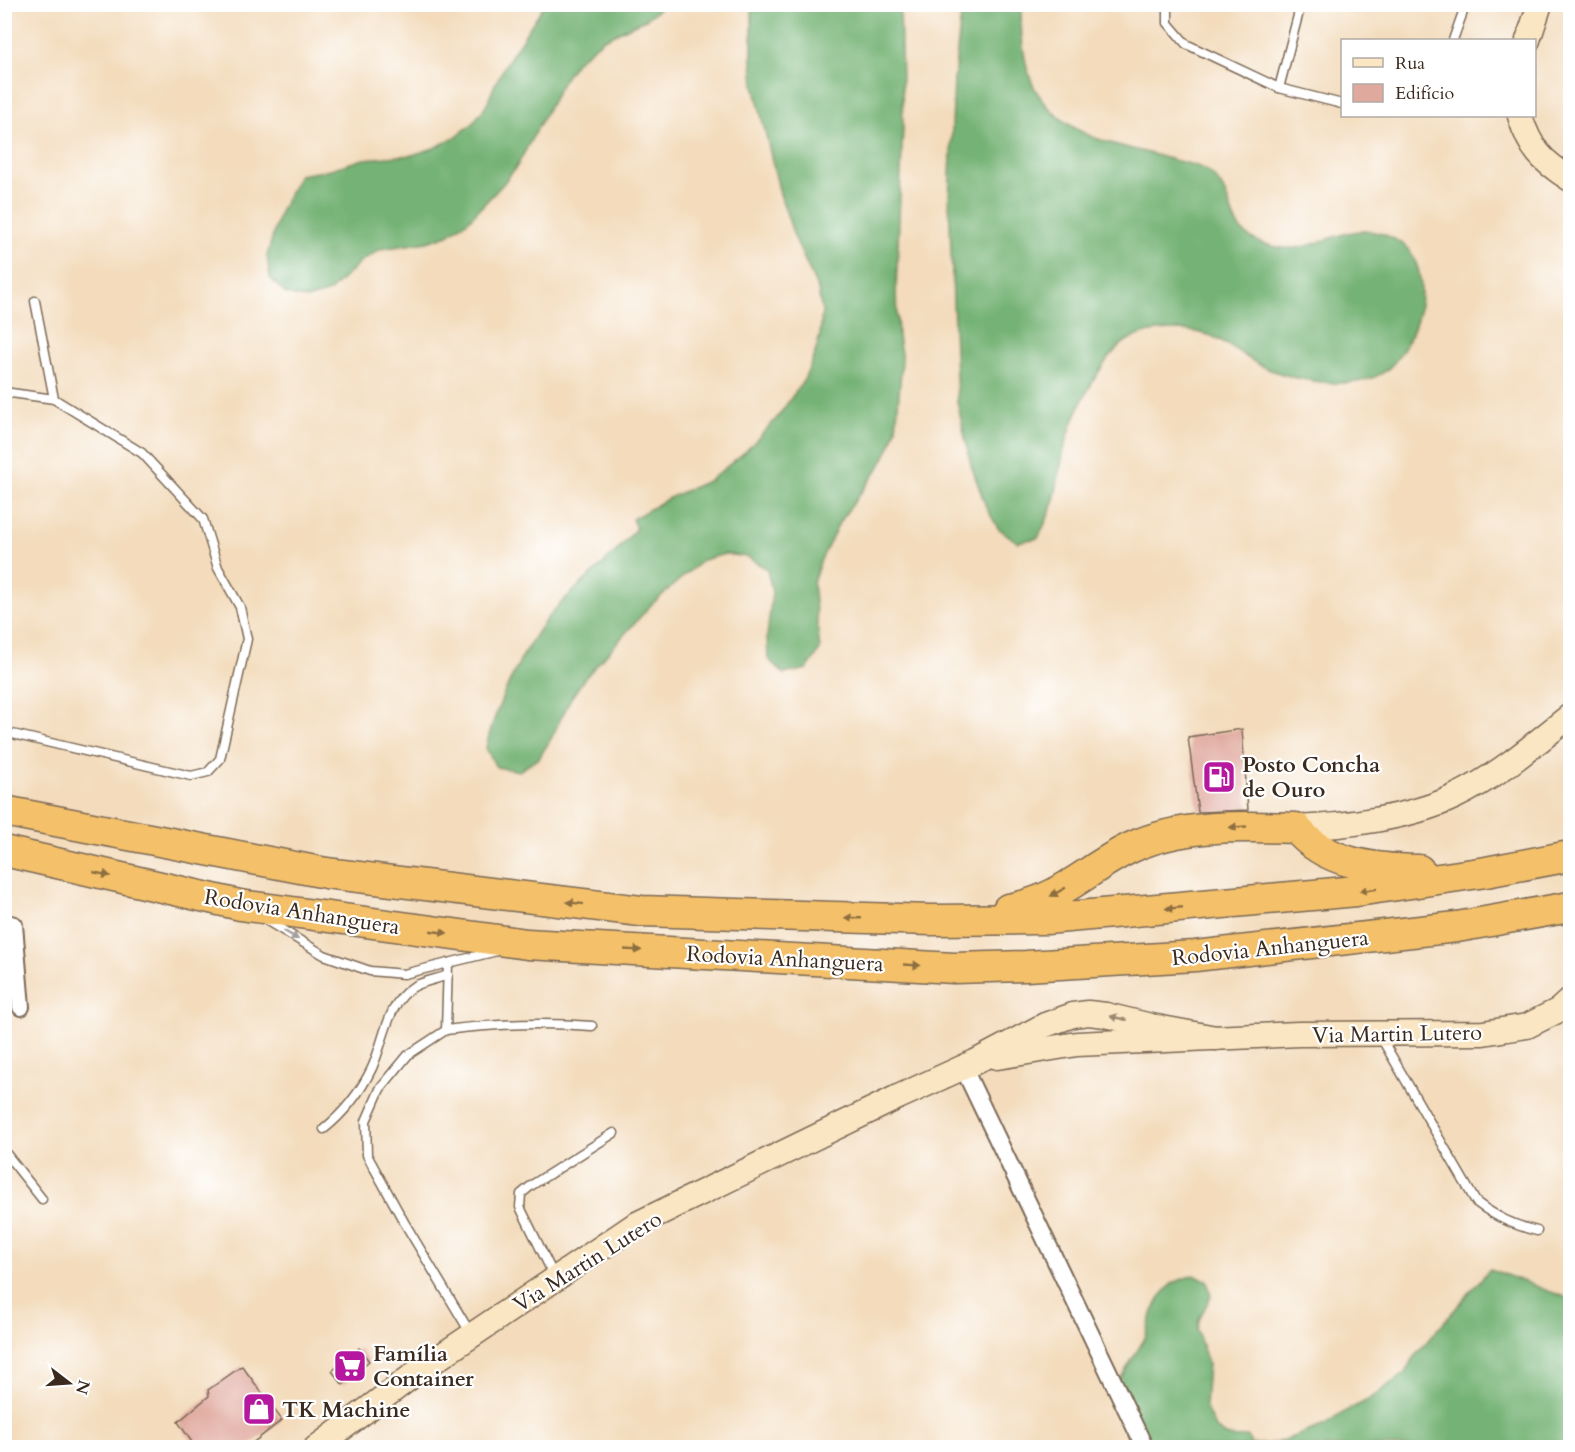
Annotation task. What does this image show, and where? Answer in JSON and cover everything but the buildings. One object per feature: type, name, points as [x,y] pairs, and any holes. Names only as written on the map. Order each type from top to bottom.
[{"type":"highway","name":"Rodovia Anhanguera","points":[[4,811],[326,873],[641,911],[931,920],[1046,919],[1357,891],[1486,872],[1570,856]]},
{"type":"highway","points":[[931,920],[1024,906],[1055,895],[1129,848],[1162,836],[1238,826],[1296,828],[1317,849],[1335,857],[1386,869],[1486,872]]},
{"type":"highway","name":"Rodovia Anhanguera","points":[[4,851],[240,905],[527,944],[954,968],[1026,966],[1207,954],[1457,927],[1570,907]]},
{"type":"street","points":[[1528,39],[1540,4]]},
{"type":"street","points":[[1520,117],[1526,138],[1547,164],[1570,179]]},
{"type":"street","points":[[1296,828],[1359,823],[1427,808],[1453,798],[1508,766],[1570,716]]},
{"type":"street","points":[[4,922],[14,925],[21,1007]]},
{"type":"street","name":"Via Martin Lutero","points":[[969,1065],[1082,1044],[1378,1033],[1483,1033],[1527,1026],[1559,1010],[1570,1000]]},
{"type":"street","points":[[1081,1014],[1093,1028],[1082,1044]]},
{"type":"street","name":"Via Martin Lutero","points":[[316,1448],[416,1373],[635,1225],[969,1065],[1045,1025],[1081,1014],[1106,1015],[1216,1038]]},
{"type":"street","points":[[969,1065],[1145,1448]]},
{"type":"lane","points":[[1168,4],[1168,22],[1186,44],[1279,88],[1341,104]]},
{"type":"lane","points":[[1279,88],[1301,4]]},
{"type":"lane","points":[[1454,39],[1463,12],[1461,4]]},
{"type":"lane","points":[[35,301],[54,399]]},
{"type":"lane","points":[[4,392],[54,399],[142,453],[203,519],[218,568],[240,608],[247,639],[220,759],[208,772],[191,776],[4,732]]},
{"type":"lane","points":[[4,858],[62,864]]},
{"type":"lane","points":[[240,905],[324,955],[370,971],[404,974],[527,944]]},
{"type":"lane","points":[[446,1030],[448,963]]},
{"type":"lane","points":[[324,1129],[343,1113],[358,1092],[372,1067],[395,1006],[413,987],[448,975]]},
{"type":"lane","points":[[472,1336],[367,1155],[366,1121],[380,1089],[408,1055],[446,1030],[493,1025],[592,1026]]},
{"type":"lane","points":[[1378,1033],[1476,1202],[1493,1215],[1512,1224],[1537,1231]]},
{"type":"lane","points":[[556,1278],[520,1207],[521,1194],[614,1133]]},
{"type":"lane","points":[[4,1151],[42,1199]]},
{"type":"green space","points":[[544,5],[664,5],[646,19],[604,39],[577,61],[563,81],[517,166],[469,220],[448,235],[427,242],[381,249],[361,261],[329,292],[307,299],[286,294],[270,278],[267,256],[279,214],[299,175],[324,171],[364,159],[412,155],[454,138],[472,124],[486,106],[506,64]]},
{"type":"green space","points":[[752,5],[900,5],[903,127],[896,291],[898,336],[902,360],[896,429],[879,468],[840,521],[820,562],[813,583],[820,650],[807,669],[784,674],[768,659],[767,637],[772,592],[767,569],[747,557],[725,554],[703,560],[650,606],[584,679],[571,698],[539,758],[519,771],[496,767],[486,748],[490,731],[514,672],[547,619],[627,539],[636,528],[632,519],[669,498],[710,480],[746,451],[777,418],[804,380],[814,357],[820,335],[822,312],[818,290],[794,236],[780,194],[754,85]]},
{"type":"green space","points":[[962,5],[1022,5],[1021,27],[1026,64],[1034,86],[1049,107],[1060,118],[1097,139],[1206,170],[1220,184],[1233,216],[1245,234],[1276,247],[1291,248],[1362,231],[1378,233],[1405,246],[1416,263],[1421,291],[1414,328],[1394,363],[1379,375],[1365,380],[1332,383],[1297,378],[1268,369],[1218,339],[1197,332],[1161,331],[1128,340],[1109,358],[1080,405],[1066,443],[1052,506],[1038,538],[1017,542],[998,528],[986,507],[971,465],[957,401],[949,200],[954,79]]},
{"type":"green space","points":[[1490,1269],[1570,1299],[1570,1434],[1568,1441],[1570,1447],[1143,1447],[1116,1386],[1145,1338],[1153,1311],[1161,1296],[1173,1283],[1193,1275],[1207,1280],[1211,1296],[1199,1320],[1197,1330],[1208,1363],[1205,1406],[1215,1428],[1226,1435],[1237,1438],[1248,1436],[1251,1445],[1276,1443],[1325,1425],[1368,1400],[1405,1373],[1417,1353]]},
{"type":"place","name":"Posto Concha de Ouro","points":[[1219,777]]},
{"type":"place","name":"Família Container","points":[[350,1366]]},
{"type":"place","name":"TK Machine","points":[[259,1409]]}]
